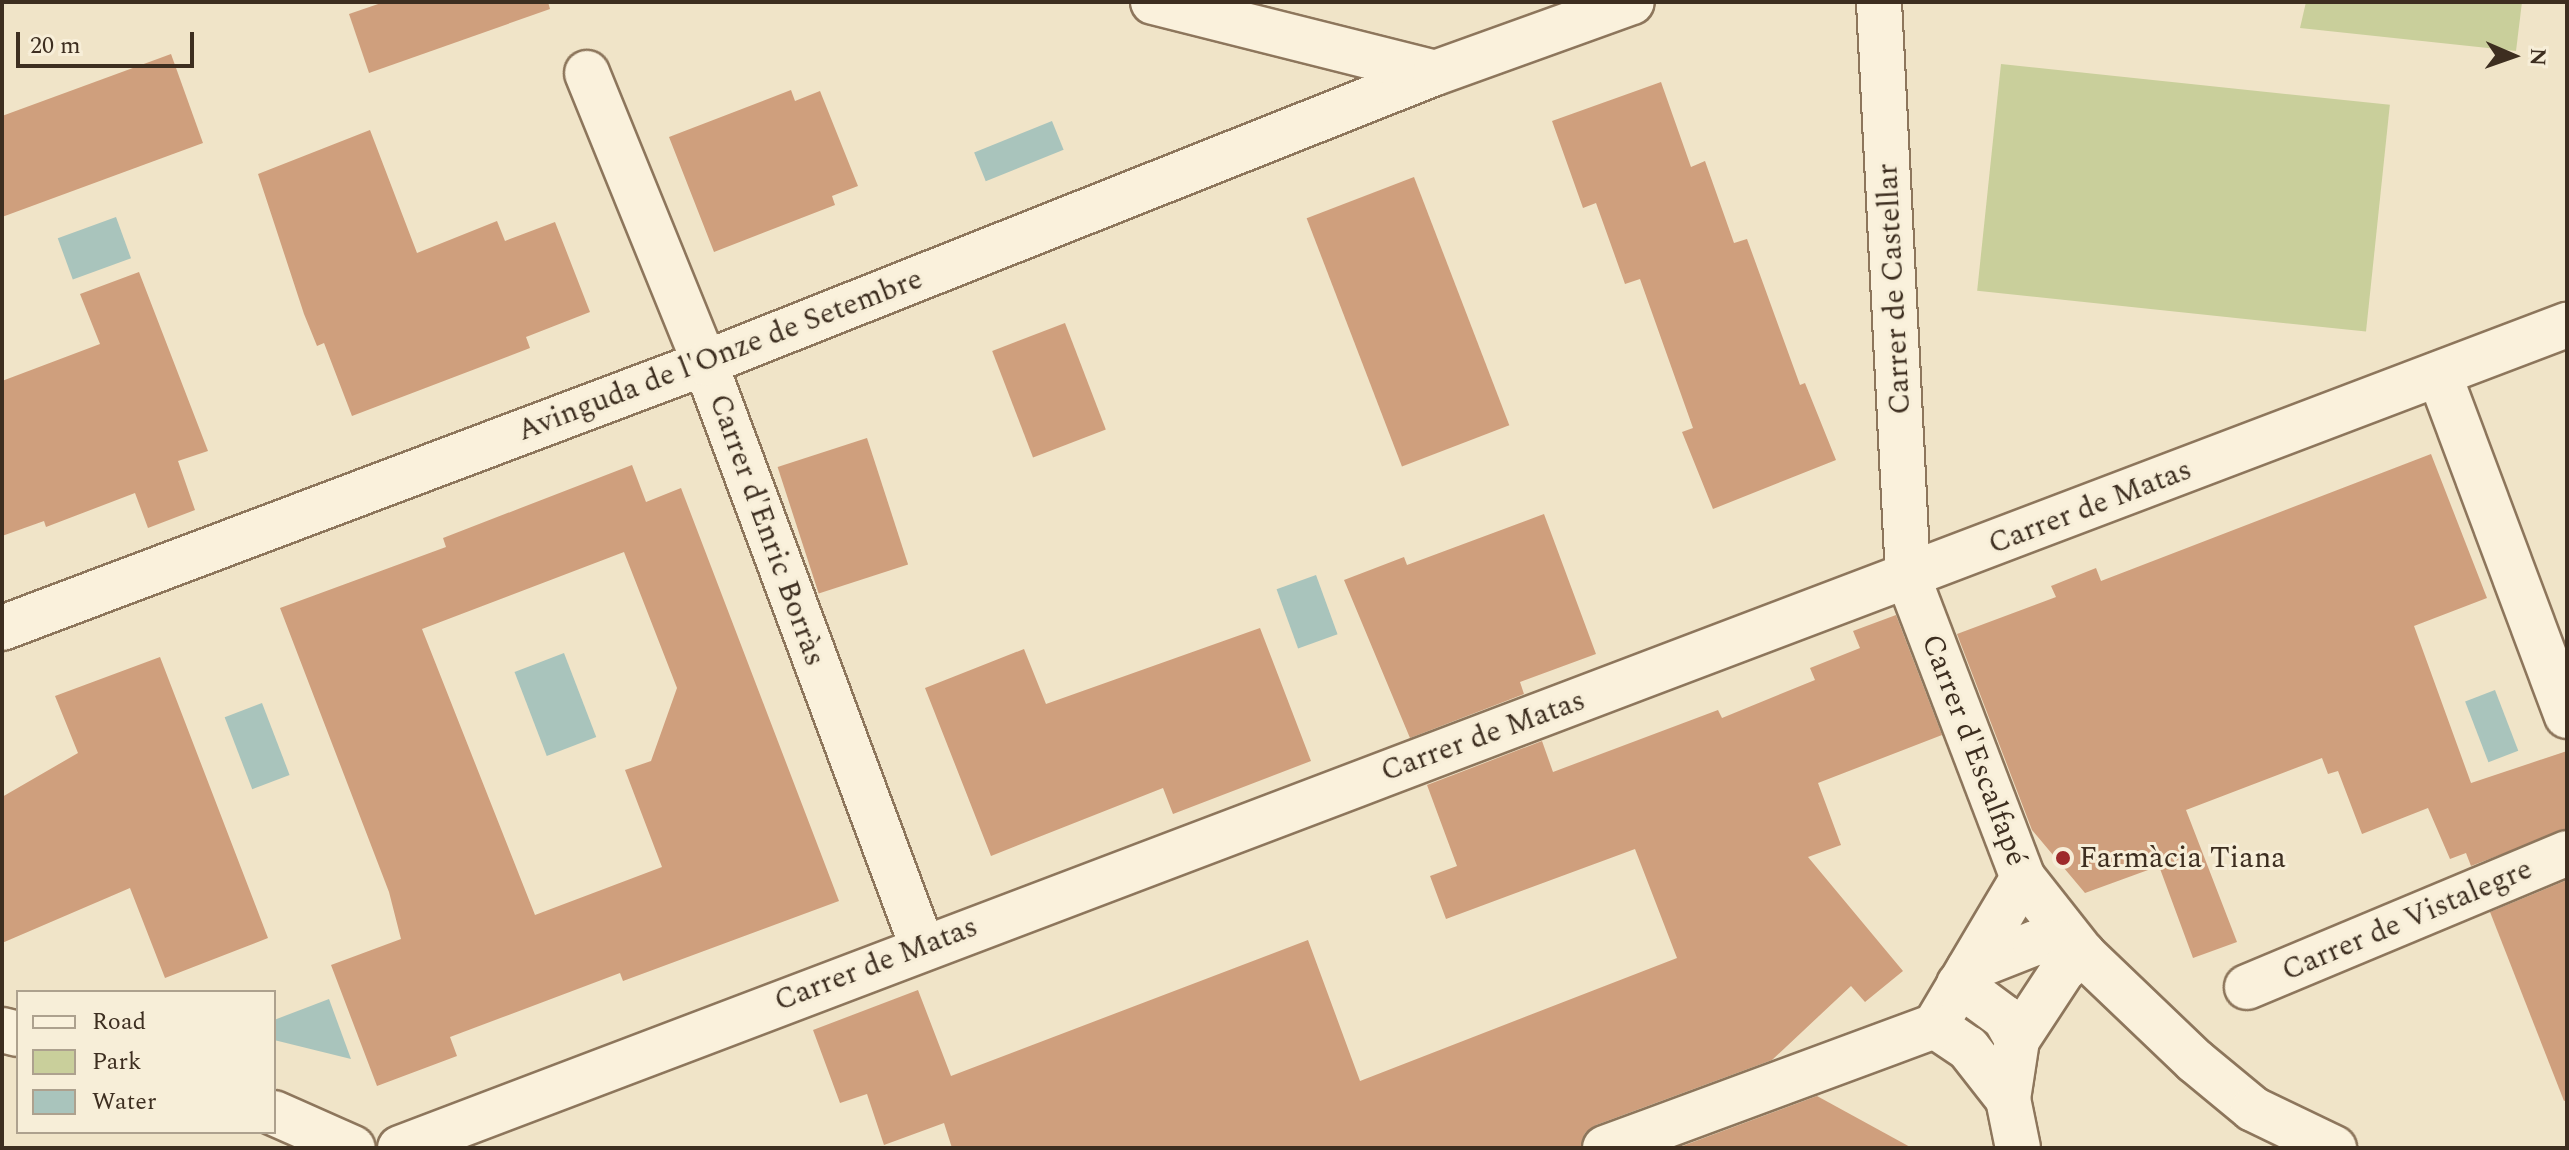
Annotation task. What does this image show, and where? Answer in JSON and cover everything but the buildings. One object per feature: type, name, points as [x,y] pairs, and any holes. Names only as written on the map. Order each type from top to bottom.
[{"type":"street","points":[[1153,2],[1435,73]]},
{"type":"street","name":"Avinguda de l'Onze de Setembre","points":[[2,628],[705,363],[1435,73],[1632,2]]},
{"type":"street","name":"Carrer de Castellar","points":[[1879,2],[1908,577]]},
{"type":"street","name":"Carrer d'Enric Borràs","points":[[587,73],[705,363],[922,946]]},
{"type":"street","name":"Carrer de Matas","points":[[400,1148],[922,946],[1908,577],[2567,325]]},
{"type":"street","points":[[2439,374],[2567,716]]},
{"type":"street","name":"Carrer d'Escalfapé","points":[[1908,577],[2023,878],[2083,954],[2195,1061],[2253,1109],[2334,1148]]},
{"type":"street","name":"Carrer de Vistalegre","points":[[2247,987],[2567,853]]},
{"type":"street","points":[[1605,1148],[1935,1026],[2023,878]]},
{"type":"street","name":"Carrer d'Escalfapé","points":[[1964,976],[2035,943],[2056,942],[2083,954]]},
{"type":"street","points":[[2018,1148],[2008,1099],[2017,1040],[2063,970],[2083,954]]},
{"type":"street","points":[[1964,976],[2005,1018],[2017,1040]]},
{"type":"street","points":[[1935,1026],[1968,1048],[2008,1099]]},
{"type":"street","points":[[276,1114],[353,1148]]},
{"type":"green space","points":[[2306,2],[2522,2],[2516,51],[2300,28]]},
{"type":"green space","points":[[2001,64],[2390,105],[2366,332],[1977,291]]},
{"type":"water","points":[[1052,121],[1064,150],[986,181],[974,152]]},
{"type":"water","points":[[116,217],[131,258],[73,280],[58,238]]},
{"type":"water","points":[[1316,575],[1338,634],[1298,649],[1277,589]]},
{"type":"water","points":[[564,653],[596,737],[547,756],[515,672]]},
{"type":"water","points":[[2495,690],[2518,751],[2488,762],[2465,701]]},
{"type":"water","points":[[262,703],[290,775],[252,789],[225,717]]},
{"type":"water","points":[[329,999],[351,1059],[276,1040],[276,1019]]},
{"type":"place","name":"Farmàcia Tiana","points":[[2063,858]]}]
